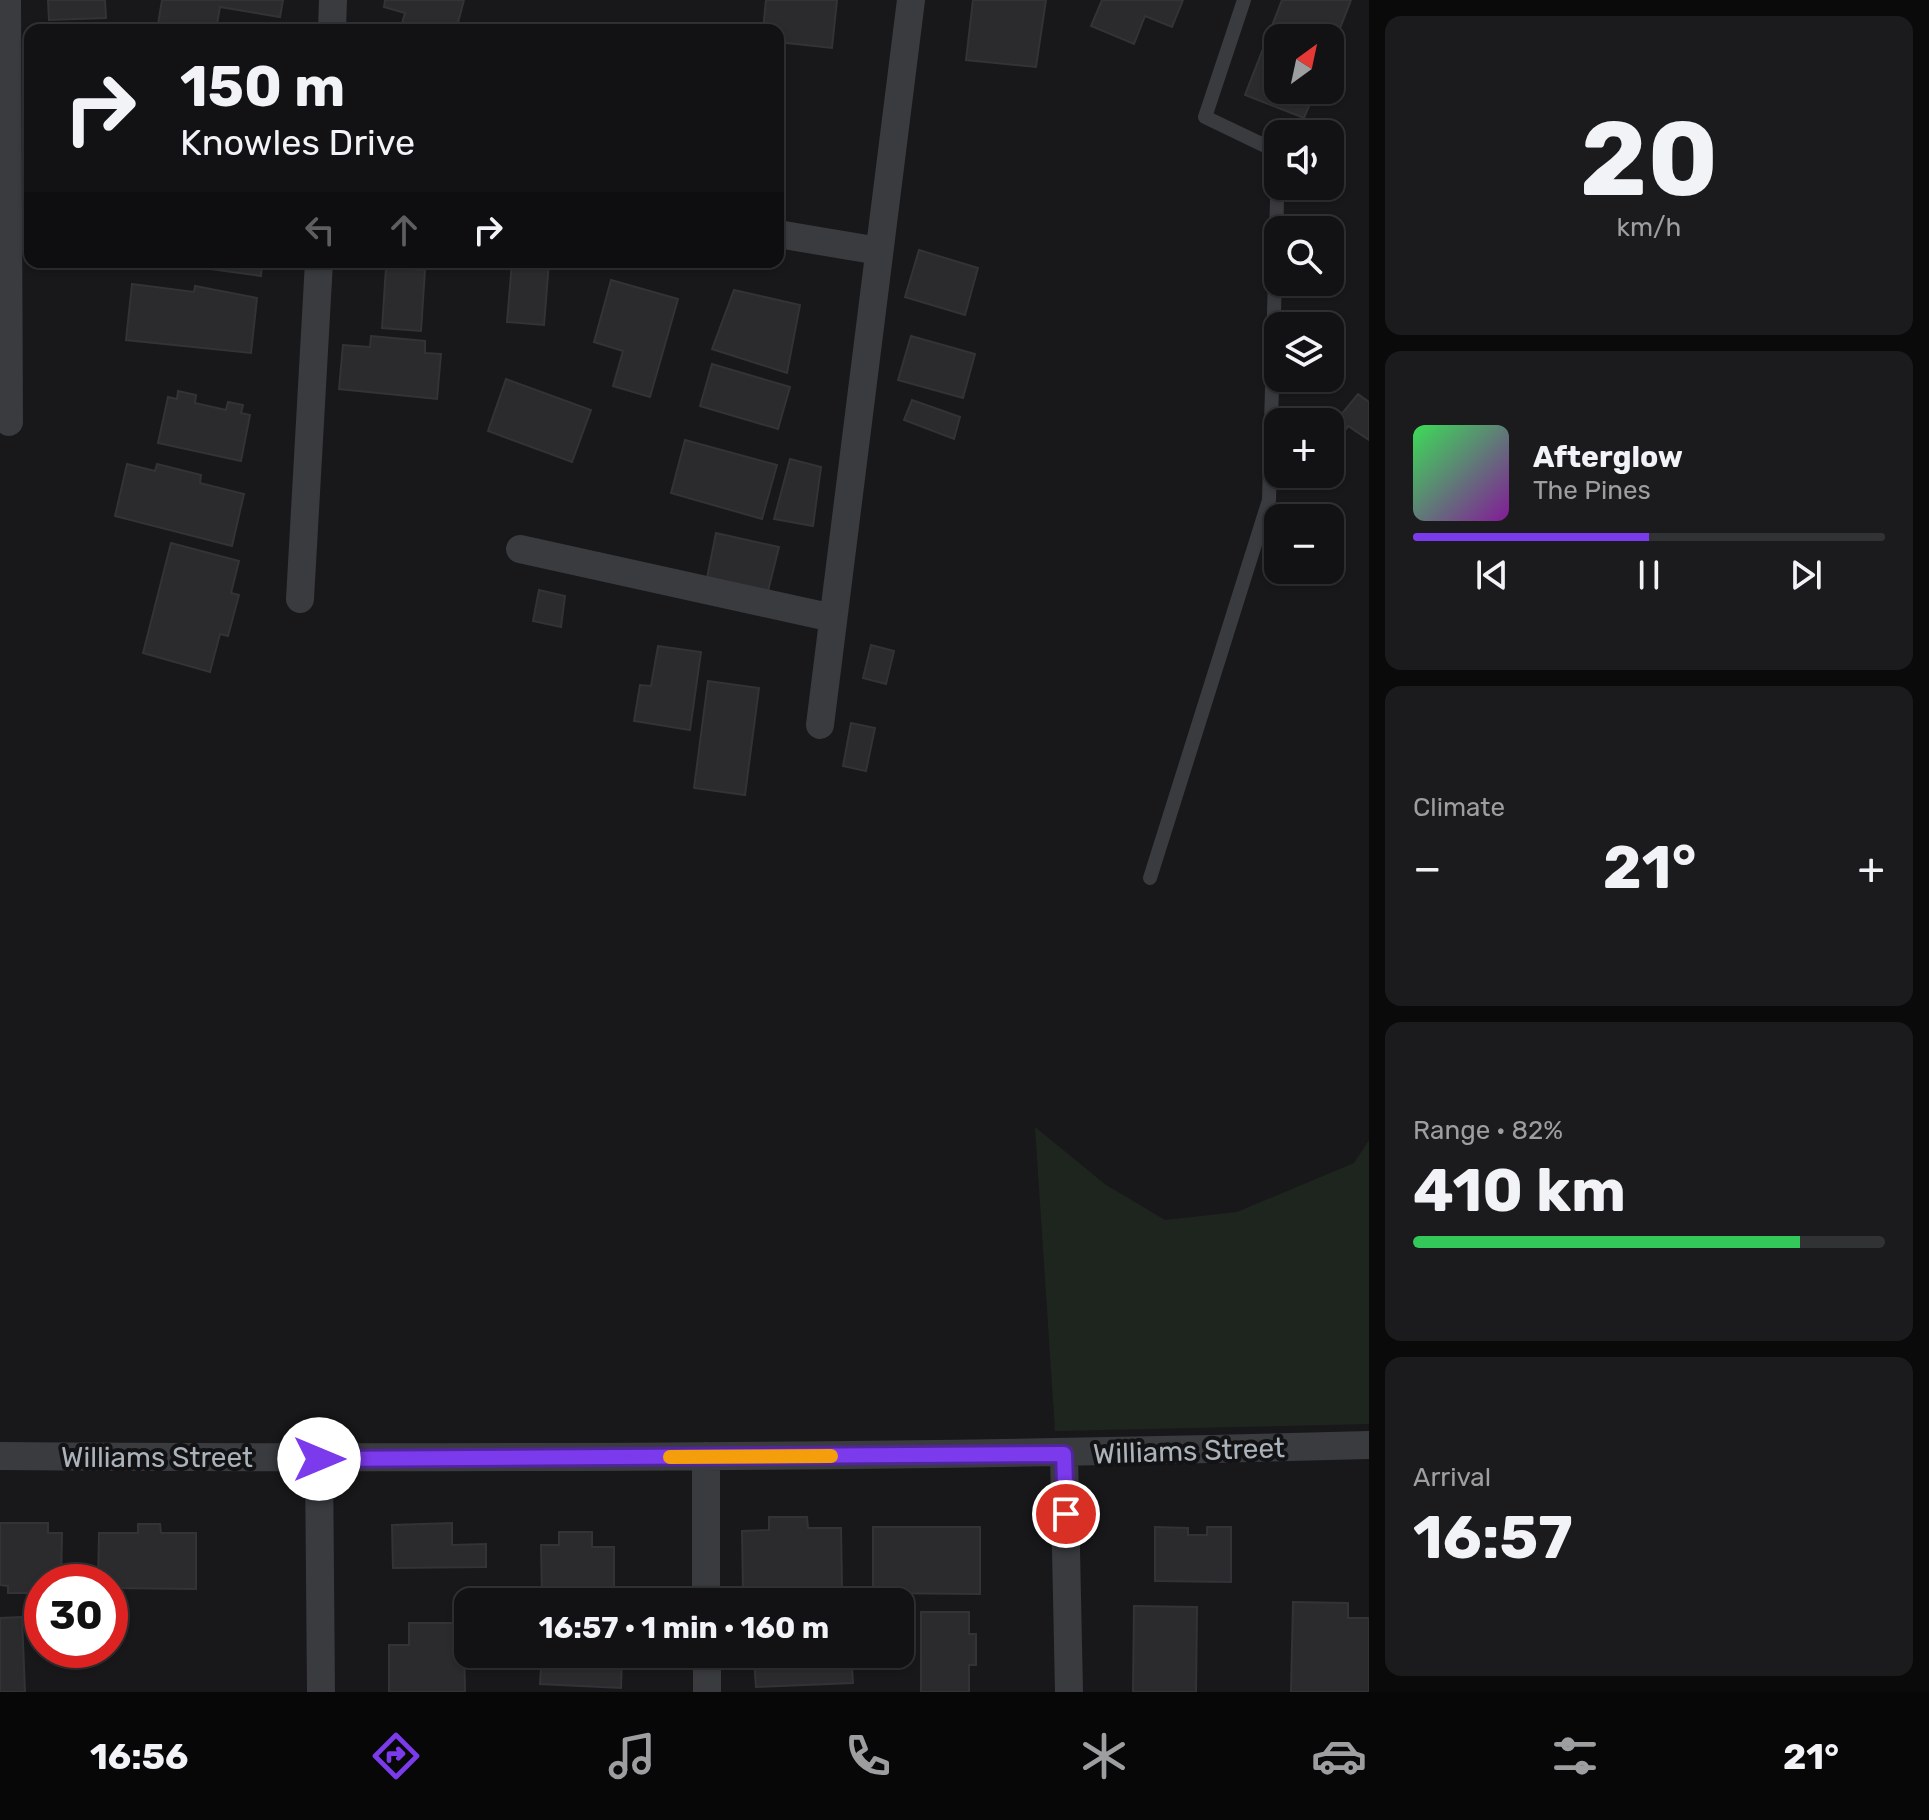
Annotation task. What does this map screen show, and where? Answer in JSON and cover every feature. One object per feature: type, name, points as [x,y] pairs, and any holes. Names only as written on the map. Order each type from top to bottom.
[{"type":"street","points":[[7,0],[9,422]]},
{"type":"street","points":[[332,24],[333,0]]},
{"type":"street","points":[[820,725],[911,0]]},
{"type":"street","points":[[784,235],[879,251]]},
{"type":"street","points":[[300,599],[319,268]]},
{"type":"street","points":[[520,549],[833,618]]},
{"type":"street","name":"Williams Street","points":[[0,1456],[319,1459],[1064,1454],[1369,1445]]},
{"type":"street","points":[[1064,1454],[1069,1692]]},
{"type":"street","points":[[706,1456],[706,1588]]},
{"type":"street","points":[[319,1459],[321,1692]]},
{"type":"street","points":[[707,1668],[707,1692]]},
{"type":"lane","points":[[1244,0],[1205,117],[1264,145]]},
{"type":"lane","points":[[1150,878],[1269,500],[1277,200]]},
{"type":"shaded area","points":[[1035,1127],[1106,1185],[1165,1220],[1237,1212],[1354,1163],[1369,1140],[1369,1424],[1055,1431]]},
{"type":"building","points":[[48,0],[105,0],[106,18],[49,20]]},
{"type":"building","points":[[162,0],[283,0],[280,17],[220,7],[217,24],[158,24]]},
{"type":"building","points":[[385,0],[464,0],[458,24],[402,24],[405,13],[384,7]]},
{"type":"building","points":[[766,0],[837,0],[832,48],[784,43],[784,24],[764,24]]},
{"type":"building","points":[[973,0],[1046,0],[1036,67],[966,60]]},
{"type":"building","points":[[1102,0],[1183,0],[1172,27],[1145,16],[1134,44],[1091,26]]},
{"type":"building","points":[[1282,0],[1351,0],[1342,24],[1273,24]]},
{"type":"building","points":[[1264,46],[1264,102],[1245,95]]},
{"type":"building","points":[[1268,104],[1310,104],[1304,118]]},
{"type":"building","points":[[919,250],[978,268],[965,315],[905,297]]},
{"type":"building","points":[[203,268],[262,268],[261,276]]},
{"type":"building","points":[[386,268],[425,270],[421,331],[382,328]]},
{"type":"building","points":[[512,268],[549,268],[544,325],[507,322]]},
{"type":"building","points":[[611,280],[678,299],[650,397],[613,386],[623,351],[594,342]]},
{"type":"building","points":[[132,284],[194,292],[195,286],[257,298],[251,353],[126,340]]},
{"type":"building","points":[[734,290],[800,305],[787,373],[712,349]]},
{"type":"building","points":[[371,336],[425,341],[425,353],[441,354],[437,399],[339,389],[343,345],[370,347]]},
{"type":"building","points":[[911,336],[975,354],[963,398],[898,380]]},
{"type":"building","points":[[712,364],[790,387],[778,429],[700,406]]},
{"type":"building","points":[[506,379],[591,410],[572,462],[488,431]]},
{"type":"building","points":[[178,391],[196,395],[195,403],[226,410],[228,402],[243,405],[241,413],[250,415],[241,461],[158,443],[168,397],[177,399]]},
{"type":"building","points":[[1358,394],[1369,402],[1369,440],[1348,426],[1344,432],[1344,411]]},
{"type":"building","points":[[912,400],[960,417],[954,439],[904,420]]},
{"type":"building","points":[[685,440],[777,465],[762,519],[671,493]]},
{"type":"building","points":[[790,459],[821,467],[813,526],[774,519]]},
{"type":"building","points":[[127,464],[155,471],[157,464],[201,475],[200,483],[244,494],[232,546],[115,516]]},
{"type":"building","points":[[716,533],[779,547],[768,591],[707,578]]},
{"type":"building","points":[[171,543],[239,561],[231,593],[239,595],[228,636],[220,634],[210,672],[143,653]]},
{"type":"building","points":[[539,590],[565,596],[561,627],[533,621]]},
{"type":"building","points":[[871,645],[894,651],[886,684],[863,678]]},
{"type":"building","points":[[658,646],[701,652],[690,730],[634,721],[640,685],[651,686]]},
{"type":"building","points":[[708,681],[759,688],[745,795],[694,788]]},
{"type":"building","points":[[851,723],[875,728],[866,771],[843,766]]},
{"type":"building","points":[[769,1517],[807,1517],[808,1528],[841,1528],[842,1587],[743,1588],[742,1531],[769,1530]]},
{"type":"building","points":[[0,1523],[48,1523],[48,1533],[62,1533],[61,1564],[24,1564],[24,1593],[8,1593],[8,1586],[0,1585]]},
{"type":"building","points":[[452,1523],[452,1545],[486,1544],[486,1567],[393,1568],[392,1525]]},
{"type":"building","points":[[138,1524],[160,1524],[161,1533],[196,1533],[196,1589],[128,1588],[128,1564],[98,1564],[99,1533],[138,1533]]},
{"type":"building","points":[[873,1527],[980,1527],[980,1594],[914,1593],[914,1588],[873,1588]]},
{"type":"building","points":[[1155,1527],[1188,1528],[1188,1535],[1207,1535],[1207,1527],[1231,1527],[1231,1582],[1155,1581]]},
{"type":"building","points":[[559,1532],[592,1532],[592,1547],[614,1547],[614,1588],[542,1588],[541,1545],[559,1545]]},
{"type":"building","points":[[1293,1602],[1348,1603],[1348,1618],[1369,1618],[1369,1692],[1291,1692]]},
{"type":"building","points":[[1134,1606],[1197,1607],[1196,1692],[1133,1692]]},
{"type":"building","points":[[921,1612],[969,1612],[969,1634],[976,1634],[976,1665],[969,1665],[969,1692],[921,1692]]},
{"type":"building","points":[[22,1617],[25,1692],[0,1692],[0,1618]]},
{"type":"building","points":[[409,1623],[454,1623],[454,1668],[465,1668],[465,1692],[389,1692],[389,1645],[409,1645]]},
{"type":"building","points":[[541,1668],[622,1668],[621,1688],[540,1684]]},
{"type":"building","points":[[755,1668],[852,1668],[853,1683],[756,1687]]},
{"type":"slow traffic","points":[[670,1457],[831,1456]]},
{"type":"route","points":[[319,1459],[1064,1454],[1066,1514]]}]
